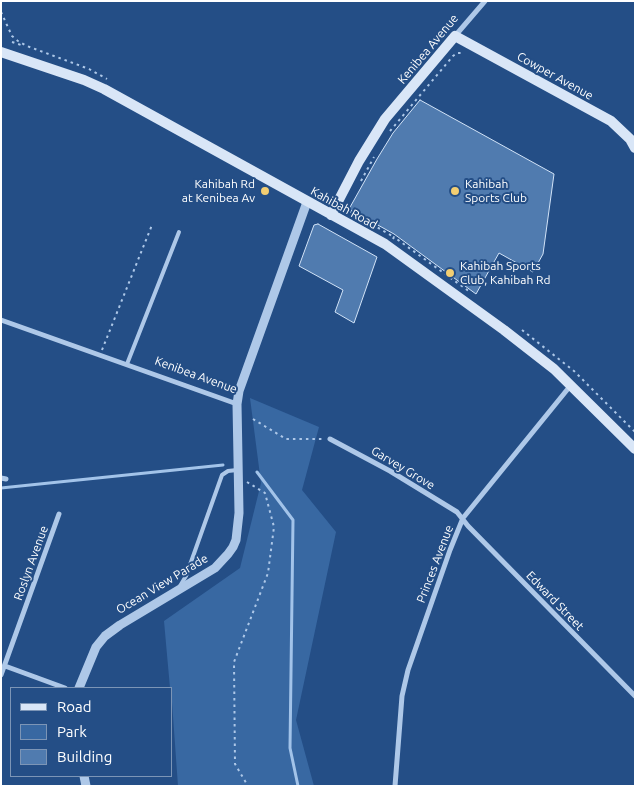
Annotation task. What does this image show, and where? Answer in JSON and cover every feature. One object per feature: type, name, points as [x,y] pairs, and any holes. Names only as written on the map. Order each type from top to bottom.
[{"type":"main road","name":"Cowper Avenue","points":[[455,36],[611,121],[630,139],[635,148]]},
{"type":"main road","name":"Kenibea Avenue","points":[[331,215],[359,161],[385,119],[455,36]]},
{"type":"main road","name":"Kahibah Road","points":[[1,52],[84,80],[104,89],[384,244],[504,330],[554,369],[635,449]]},
{"type":"street","name":"Kenibea Avenue","points":[[455,36],[484,1]]},
{"type":"street","name":"Kenibea Avenue","points":[[1,320],[238,404],[243,380],[307,202]]},
{"type":"street","name":"Princes Avenue","points":[[393,786],[402,696],[408,670],[463,518],[571,385]]},
{"type":"street","name":"Ocean View Parade","points":[[79,687],[96,647],[105,636],[120,624],[215,568],[233,547],[236,540],[239,513],[238,404]]},
{"type":"street","name":"Garvey Grove","points":[[330,439],[390,471],[457,512],[463,518]]},
{"type":"street","name":"Roslyn Avenue","points":[[1,675],[60,514]]},
{"type":"street","name":"Edward Street","points":[[463,518],[468,526],[635,696]]},
{"type":"street","points":[[5,666],[62,687]]},
{"type":"lane","points":[[127,364],[180,232]]},
{"type":"lane","points":[[178,590],[186,576],[222,475],[228,471],[239,474]]},
{"type":"path","points":[[12,42],[27,46]]},
{"type":"path","points":[[386,136],[453,56],[466,52]]},
{"type":"path","points":[[360,182],[377,152]]},
{"type":"path","points":[[348,204],[346,209],[394,237]]},
{"type":"path","points":[[101,354],[152,225]]},
{"type":"path","points":[[253,419],[286,439],[330,439]]},
{"type":"path","points":[[239,474],[265,493],[274,527],[268,573],[234,662],[235,764],[248,786]]},
{"type":"green space","points":[[250,398],[319,427],[302,490],[336,532],[296,720],[314,786],[178,786],[172,687],[170,687],[164,621],[240,568],[261,483]]},
{"type":"building","name":"Kahibah Sports Club","points":[[420,100],[554,174],[543,254],[533,272],[499,253],[476,294],[394,234],[349,209],[393,133]]},
{"type":"building","points":[[318,224],[377,257],[354,323],[335,312],[343,290],[299,266],[314,225]]},
{"type":"waterway","points":[[1,488],[223,465]]},
{"type":"waterway","points":[[257,472],[293,520],[290,748],[298,786]]},
{"type":"place","name":"Kahibah Rd at Kenibea Av","points":[[265,191]]},
{"type":"place","name":"Kahibah Sports Club","points":[[455,191]]},
{"type":"place","name":"Kahibah Sports Club, Kahibah Rd","points":[[450,273]]}]
